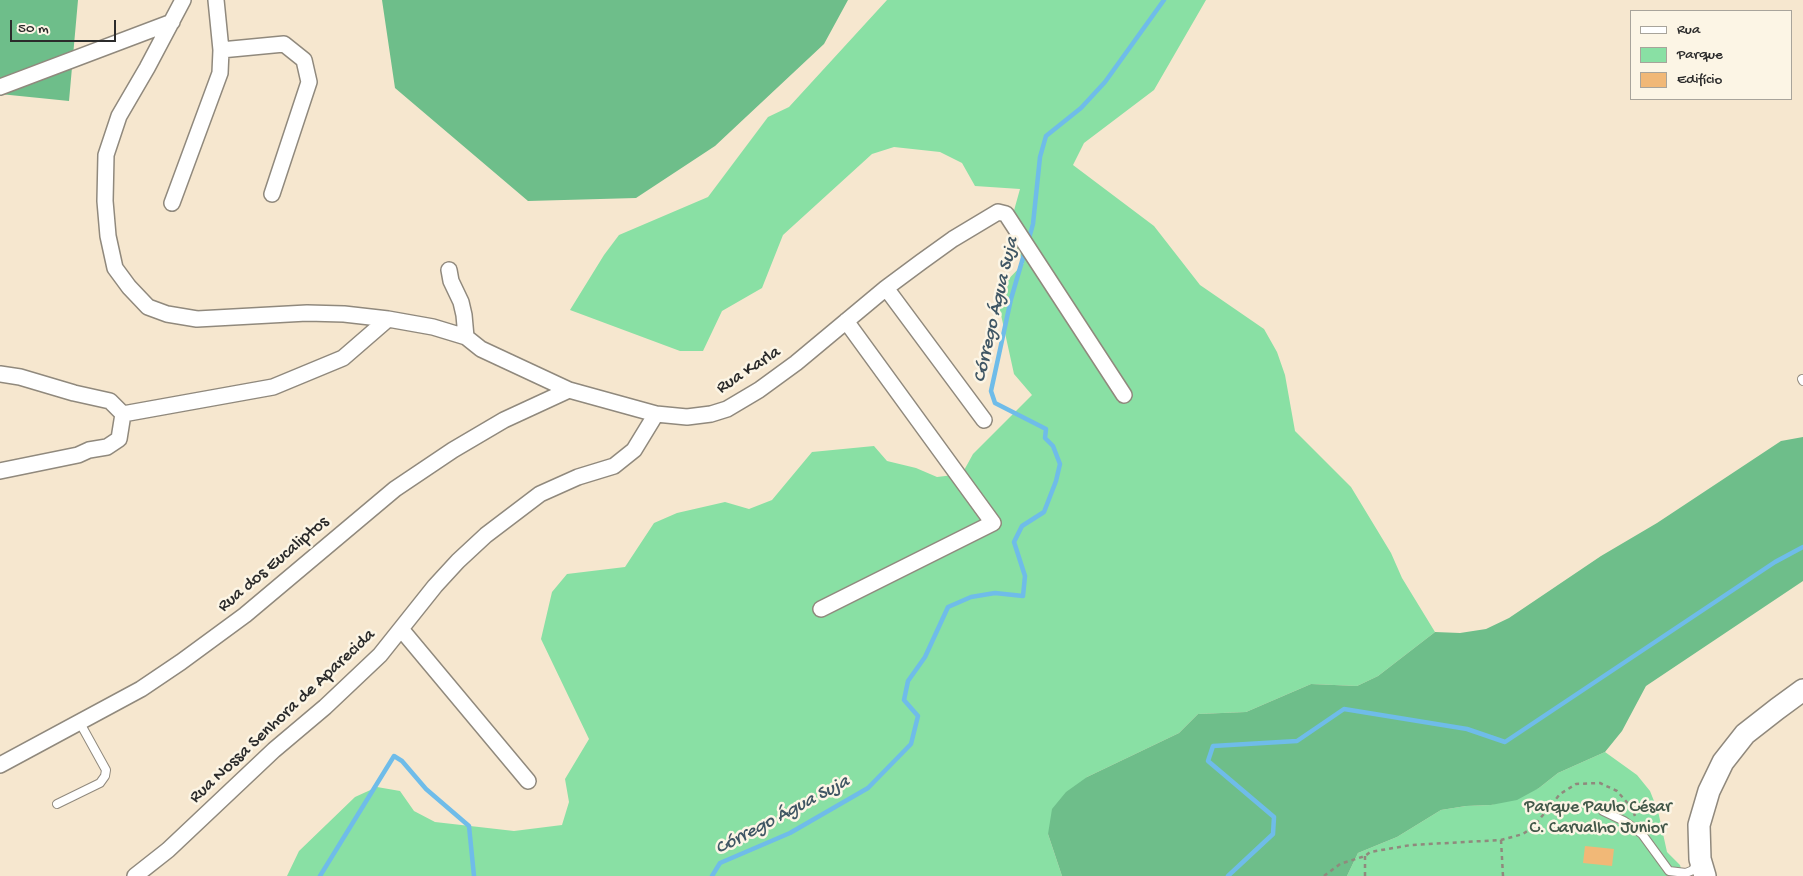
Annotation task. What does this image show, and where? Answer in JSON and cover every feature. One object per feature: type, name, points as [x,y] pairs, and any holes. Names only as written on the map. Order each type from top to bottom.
[{"type":"main road","points":[[1703,867],[1700,825],[1709,791],[1722,762],[1745,734],[1803,690]]},
{"type":"street","name":"Rua Karla","points":[[183,0],[119,116],[106,155],[108,236],[115,268],[129,287],[148,307],[167,314],[197,319],[307,313],[344,314],[433,327],[466,337],[480,349],[570,390],[656,414],[687,417],[710,414],[727,409],[759,390],[796,363],[886,288],[953,239],[991,218],[998,212],[1006,214],[1124,395]]},
{"type":"street","points":[[172,204],[220,73],[221,50],[216,0]]},
{"type":"street","points":[[0,87],[172,22]]},
{"type":"street","points":[[221,50],[284,44],[304,60],[309,82],[272,194]]},
{"type":"street","points":[[449,270],[450,281],[461,302],[466,337]]},
{"type":"street","points":[[886,288],[984,420]]},
{"type":"street","points":[[123,414],[273,387],[344,358],[388,319]]},
{"type":"street","points":[[821,609],[993,523],[846,321]]},
{"type":"street","points":[[0,374],[110,401],[123,414]]},
{"type":"street","name":"Rua dos Eucaliptos","points":[[0,766],[141,689],[181,662],[245,615],[381,500],[412,478],[504,420],[570,390]]},
{"type":"street","points":[[0,472],[107,447],[119,439],[123,414]]},
{"type":"street","name":"Rua Nossa Senhora de Aparecida","points":[[134,876],[168,850],[274,750],[325,708],[380,655],[435,586],[458,560],[486,535],[540,494],[578,477],[614,466],[634,450],[656,414]]},
{"type":"street","points":[[402,629],[528,781]]},
{"type":"lane","points":[[57,804],[100,783],[106,770],[80,723]]},
{"type":"lane","points":[[1603,811],[1624,821],[1642,834],[1669,871],[1686,874],[1703,867]]},
{"type":"path","points":[[1324,876],[1340,864],[1365,856],[1370,852],[1411,845],[1501,840],[1524,834],[1534,826],[1560,794],[1576,784],[1600,783],[1617,790],[1632,808],[1642,834]]},
{"type":"path","points":[[1501,840],[1502,876]]},
{"type":"path","points":[[1365,856],[1365,876]]},
{"type":"green space","points":[[0,0],[78,0],[69,101],[0,94]]},
{"type":"green space","points":[[382,0],[848,0],[824,44],[715,146],[636,198],[528,201],[395,88]]},
{"type":"green space","points":[[887,0],[1206,0],[1154,90],[1084,143],[1073,165],[1154,226],[1200,285],[1264,329],[1277,352],[1285,375],[1295,431],[1351,487],[1391,553],[1402,578],[1435,632],[1378,676],[1357,686],[1311,684],[1246,712],[1198,714],[1179,733],[1087,777],[1048,834],[1062,876],[287,876],[299,851],[355,797],[377,787],[400,791],[414,811],[435,822],[514,831],[562,825],[569,802],[565,779],[589,739],[541,639],[552,592],[567,574],[625,567],[654,523],[677,513],[725,502],[749,509],[772,500],[812,452],[874,446],[887,461],[916,468],[937,477],[962,474],[973,454],[1032,395],[1014,374],[996,292],[1024,263],[1008,232],[1020,189],[975,186],[962,163],[940,152],[894,147],[872,154],[783,235],[762,288],[722,311],[703,351],[680,351],[570,310],[604,255],[619,235],[708,197],[768,117],[789,107]]},
{"type":"green space","points":[[1803,437],[1803,581],[1646,686],[1622,731],[1605,752],[1558,773],[1539,788],[1517,800],[1491,805],[1441,810],[1397,837],[1358,853],[1347,876],[1062,876],[1048,834],[1052,809],[1066,792],[1087,777],[1179,733],[1198,714],[1246,712],[1311,684],[1357,686],[1378,676],[1435,632],[1460,633],[1486,629],[1509,618],[1601,556],[1657,523],[1781,441]]},
{"type":"green space","name":"Parque Paulo César C. Carvalho Junior","points":[[1605,752],[1637,775],[1650,791],[1658,811],[1667,852],[1680,865],[1683,876],[1347,876],[1358,853],[1397,837],[1441,810],[1491,805],[1539,788],[1558,773]]},
{"type":"building","points":[[1585,846],[1614,849],[1612,866],[1583,863]]},
{"type":"waterway","name":"Córrego Água Suja","points":[[1028,242],[1033,224],[1040,157],[1046,136],[1081,108],[1105,82],[1164,0]]},
{"type":"waterway","name":"Córrego Água Suja","points":[[712,876],[720,863],[790,833],[868,788],[911,744],[918,716],[904,700],[908,681],[925,657],[948,607],[971,597],[995,593],[1023,596],[1025,576],[1014,542],[1022,526],[1044,512],[1056,481],[1060,464],[1053,446],[1045,438],[1046,429],[995,403],[991,391],[1011,299],[1025,251]]},
{"type":"waterway","points":[[1228,876],[1273,834],[1274,817],[1208,761],[1213,746],[1297,741],[1344,709],[1467,729],[1505,742],[1775,562],[1803,547]]},
{"type":"waterway","name":"Córrego Água Suja","points":[[320,876],[394,756],[402,761],[426,789],[469,826],[474,876]]}]
